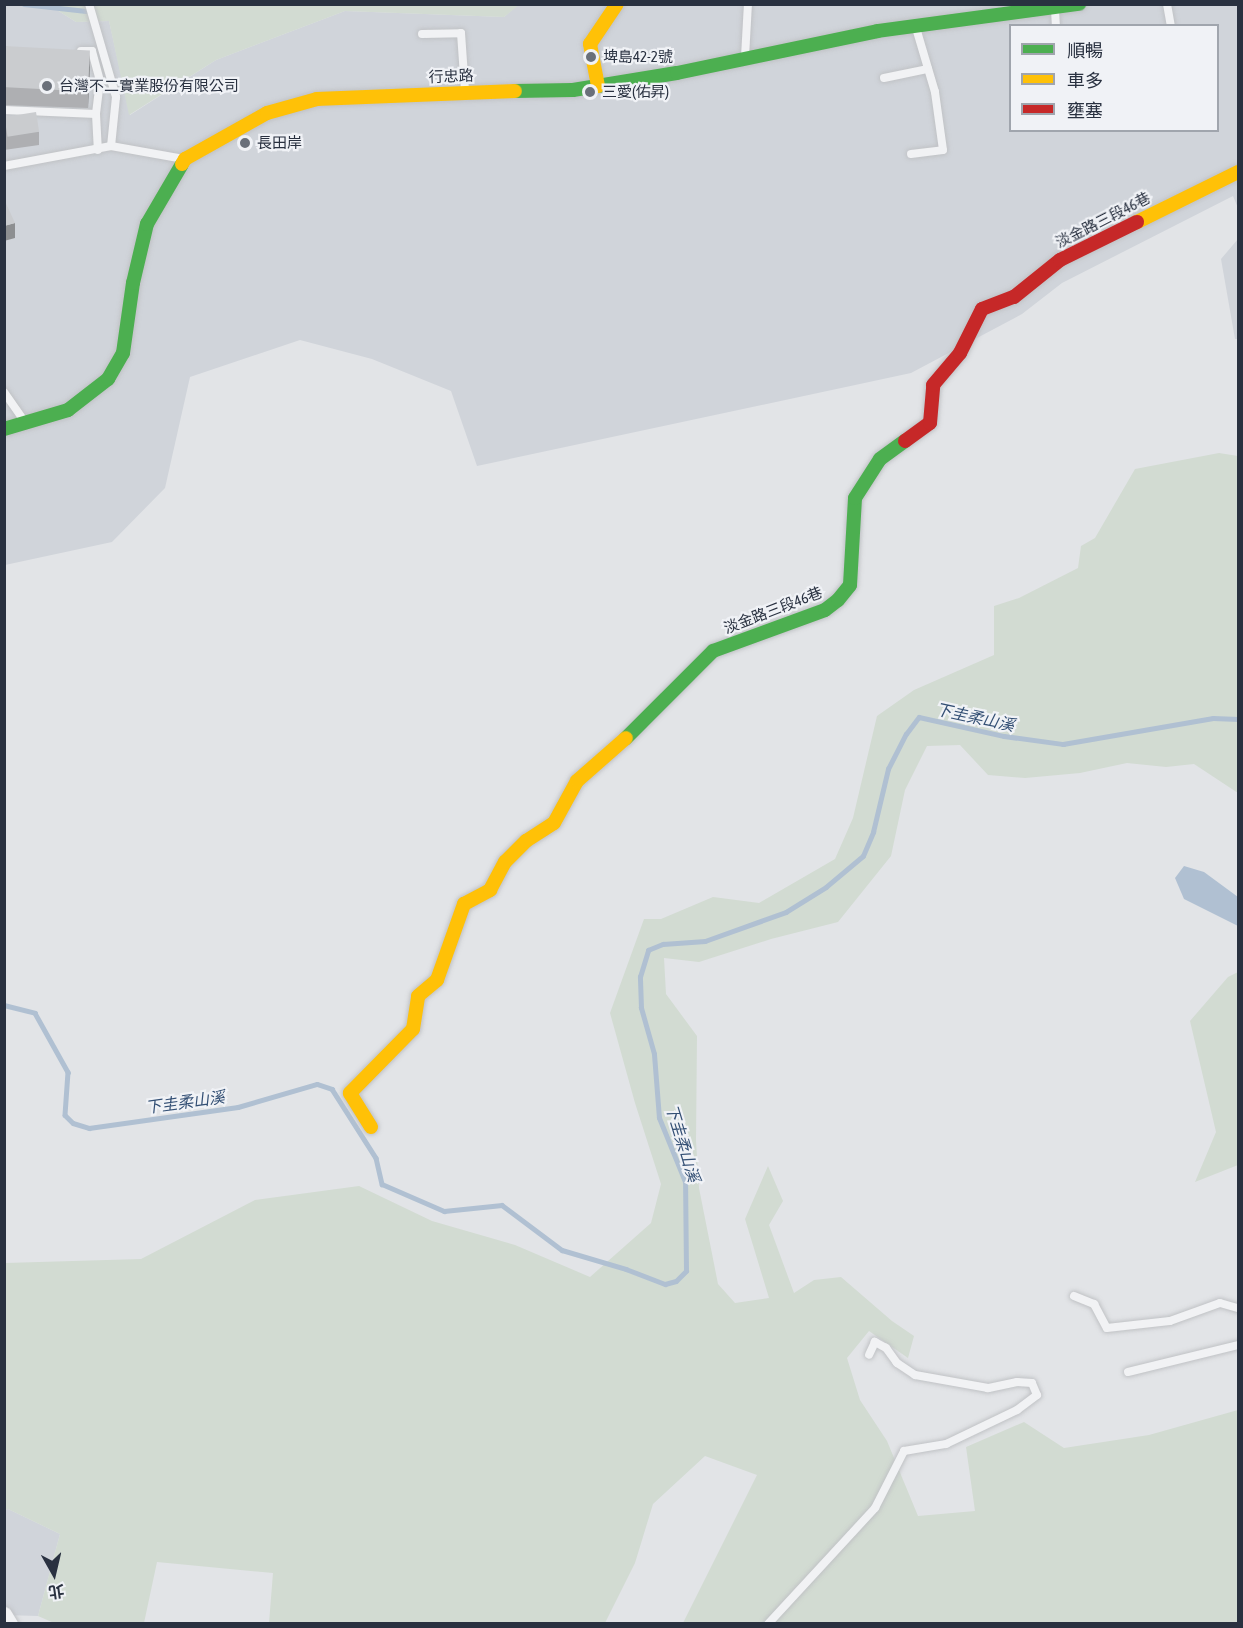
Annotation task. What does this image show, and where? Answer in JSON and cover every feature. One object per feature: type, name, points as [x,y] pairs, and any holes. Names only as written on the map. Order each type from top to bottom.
[{"type":"street","points":[[598,86],[590,44],[617,4]]},
{"type":"street","name":"行忠路","points":[[185,159],[267,113],[316,99],[465,91],[573,90],[915,26],[1079,4]]},
{"type":"street","points":[[4,429],[76,405],[98,390],[116,367],[123,353],[133,283],[147,224],[185,159]]},
{"type":"street","name":"淡金路三段46巷","points":[[371,1127],[350,1093],[413,1029],[418,996],[436,980],[464,904],[490,890],[506,862],[526,841],[554,823],[577,781],[614,751],[713,651],[825,610],[838,600],[850,585],[855,498],[880,459],[930,423],[933,385],[960,353],[982,309],[1014,297],[1060,260],[1239,172]]},
{"type":"street","points":[[4,1614],[10,1623]]},
{"type":"lane","points":[[89,4],[117,97],[111,146]]},
{"type":"lane","points":[[745,59],[748,4]]},
{"type":"lane","points":[[1167,4],[1171,24]]},
{"type":"lane","points":[[1054,8],[1056,24]]},
{"type":"lane","points":[[911,154],[943,150],[935,92],[915,26]]},
{"type":"lane","points":[[422,34],[461,33],[465,91]]},
{"type":"lane","points":[[70,50],[92,51],[100,81],[96,114],[98,150]]},
{"type":"lane","points":[[884,78],[928,69]]},
{"type":"lane","points":[[4,110],[96,114]]},
{"type":"lane","points":[[4,166],[111,146],[185,159]]},
{"type":"lane","points":[[4,392],[25,423]]},
{"type":"lane","points":[[1074,1296],[1094,1304],[1107,1328],[1170,1321],[1220,1303],[1239,1308]]},
{"type":"lane","points":[[768,1623],[875,1509],[904,1451],[946,1444],[1017,1410],[1038,1395],[1032,1383],[1017,1382],[988,1388],[915,1375],[897,1363],[886,1348],[875,1342],[869,1355]]},
{"type":"lane","points":[[1128,1372],[1239,1345]]},
{"type":"shaded area","points":[[519,4],[1238,5],[1238,208],[1233,196],[1062,283],[1022,314],[911,373],[477,466],[451,391],[372,359],[300,340],[190,377],[165,488],[112,542],[5,565],[5,5],[49,5],[76,22],[109,21],[130,115],[216,60],[345,11],[504,17]]},
{"type":"shaded area","points":[[49,5],[519,5],[504,17],[345,11],[216,60],[129,115],[109,21],[76,22]]},
{"type":"shaded area","points":[[1238,239],[1238,339],[1235,339],[1221,259]]},
{"type":"shaded area","points":[[1219,453],[1238,456],[1238,793],[1194,764],[1166,767],[1127,763],[1080,773],[1025,778],[988,775],[960,745],[927,746],[905,790],[891,856],[838,922],[771,939],[699,962],[664,958],[666,994],[697,1036],[696,1141],[699,1188],[718,1284],[735,1303],[769,1298],[745,1219],[768,1166],[783,1201],[769,1225],[794,1293],[814,1280],[841,1277],[892,1321],[914,1336],[908,1358],[869,1331],[847,1358],[860,1400],[887,1441],[918,1516],[975,1511],[966,1447],[1024,1422],[1064,1448],[1149,1435],[1238,1410],[1238,1623],[683,1623],[757,1475],[705,1456],[653,1504],[635,1563],[605,1623],[269,1623],[273,1573],[157,1562],[144,1623],[54,1623],[38,1616],[60,1534],[8,1509],[5,1510],[5,1263],[141,1259],[255,1200],[359,1186],[432,1221],[515,1245],[590,1277],[651,1223],[661,1184],[610,1013],[644,919],[661,919],[713,897],[759,903],[835,859],[853,818],[877,716],[914,690],[994,655],[994,606],[1019,598],[1078,568],[1081,546],[1095,538],[1135,469]]},
{"type":"shaded area","points":[[1238,972],[1238,1165],[1195,1182],[1216,1132],[1190,1021],[1228,977]]},
{"type":"shaded area","points":[[8,1509],[60,1534],[38,1616],[5,1615],[4,1510]]},
{"type":"water","points":[[1184,866],[1204,872],[1238,897],[1238,926],[1184,899],[1175,878]]},
{"type":"building","points":[[4,46],[90,51],[88,91],[4,87]]},
{"type":"building","points":[[36,112],[39,132],[8,137],[4,117]]},
{"type":"building","points":[[4,199],[15,223],[4,226]]},
{"type":"waterway","points":[[24,4],[86,11]]},
{"type":"waterway","name":"下圭柔山溪","points":[[4,1005],[35,1013],[68,1072],[65,1115],[73,1123],[89,1128],[238,1107],[317,1084],[332,1089],[376,1158],[382,1184],[444,1211],[502,1205],[562,1250],[626,1269],[665,1284],[676,1281],[686,1271],[685,1182],[659,1118],[654,1054],[641,1008],[640,977],[648,950],[663,944],[705,941],[786,912],[826,887],[863,856],[873,832],[888,769],[906,734],[919,717],[1004,736],[1063,744],[1213,718],[1238,719]]},
{"type":"traffic: fast","points":[[515,91],[573,90],[677,73],[878,31],[1079,4]]},
{"type":"traffic: fast","points":[[4,429],[68,410],[108,379],[123,353],[133,283],[147,224],[182,164]]},
{"type":"traffic: fast","points":[[626,738],[713,651],[825,610],[838,600],[850,585],[855,498],[880,459],[905,441]]},
{"type":"traffic: slow","points":[[598,86],[590,44],[617,4]]},
{"type":"traffic: slow","points":[[182,164],[185,159],[267,113],[317,99],[515,91]]},
{"type":"traffic: slow","points":[[1137,222],[1238,172]]},
{"type":"traffic: slow","points":[[371,1127],[350,1093],[413,1029],[418,996],[437,980],[464,904],[490,890],[505,862],[526,841],[554,823],[577,781],[626,738]]},
{"type":"traffic: jam","points":[[905,441],[930,423],[933,385],[960,353],[982,309],[1014,297],[1060,260],[1137,222]]},
{"type":"place","name":"埤島42-2號","points":[[591,57]]},
{"type":"place","name":"台灣不二實業股份有限公司","points":[[47,86]]},
{"type":"place","name":"三愛(佑昇)","points":[[590,92]]},
{"type":"place","name":"長田岸","points":[[245,143]]}]
